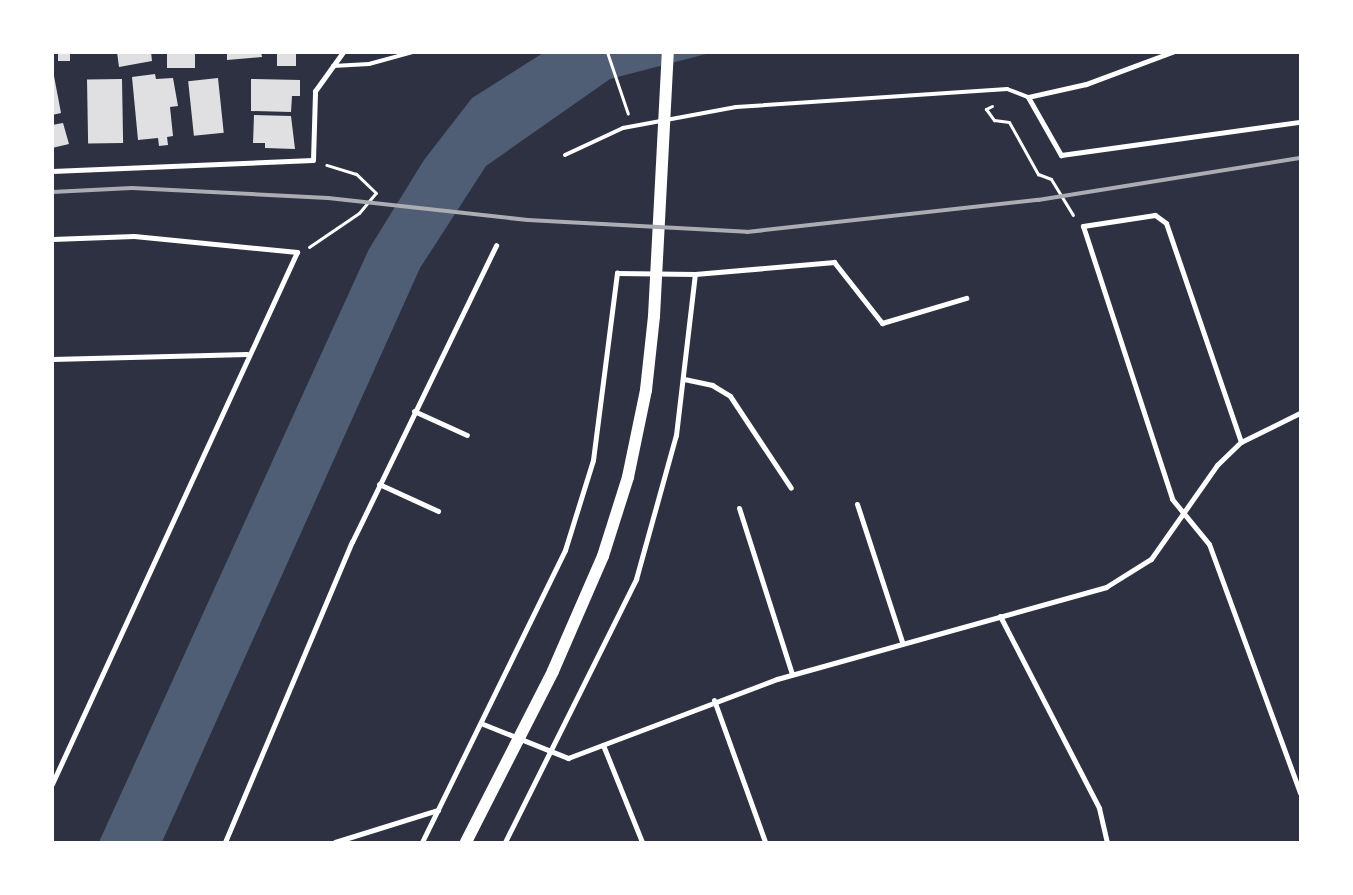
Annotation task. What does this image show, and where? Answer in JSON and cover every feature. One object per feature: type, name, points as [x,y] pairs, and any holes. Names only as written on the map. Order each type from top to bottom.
[{"type":"main road","points":[[466,842],[503,769],[603,556],[628,476],[646,390],[654,316],[668,52]]},
{"type":"street","points":[[52,172],[313,160],[315,91],[343,52]]},
{"type":"street","points":[[1172,52],[1086,84],[1028,97],[1061,155],[1300,122]]},
{"type":"street","points":[[1241,442],[1166,223],[1155,216],[1084,226],[1172,499],[1209,544],[1300,793]]},
{"type":"street","points":[[52,239],[134,236],[297,252],[247,354],[52,784]]},
{"type":"street","points":[[226,842],[379,484],[496,245]]},
{"type":"street","points":[[422,842],[483,724],[565,550],[593,460],[617,273],[696,274],[834,262],[882,322],[966,298]]},
{"type":"street","points":[[505,842],[636,579],[676,435],[696,274]]},
{"type":"street","points":[[52,359],[247,354]]},
{"type":"street","points":[[684,379],[712,385],[730,396],[791,488]]},
{"type":"street","points":[[414,411],[466,435]]},
{"type":"street","points":[[483,724],[551,753],[568,758],[603,746],[714,700],[792,674],[1000,616],[1127,577],[1151,559],[1217,465],[1241,442],[1300,413]]},
{"type":"street","points":[[379,484],[438,511]]},
{"type":"street","points":[[857,504],[902,642]]},
{"type":"street","points":[[740,508],[792,674]]},
{"type":"street","points":[[1000,616],[1099,808],[1107,842]]},
{"type":"street","points":[[714,700],[765,842]]},
{"type":"street","points":[[603,746],[642,842]]},
{"type":"street","points":[[335,842],[438,810]]},
{"type":"lane","points":[[333,66],[369,64],[413,52]]},
{"type":"lane","points":[[565,155],[623,128],[726,109],[1007,89],[1028,97]]},
{"type":"path","points":[[608,52],[632,124]]},
{"type":"path","points":[[986,109],[994,120],[1009,122],[1038,174],[1051,179],[1084,226]]},
{"type":"path","points":[[297,252],[359,213],[376,194],[356,174],[313,160]]},
{"type":"water","points":[[543,53],[710,53],[610,79],[486,166],[420,268],[162,842],[99,842],[369,249],[424,160],[472,98]]},
{"type":"building","points":[[58,52],[70,52],[70,61],[58,61]]},
{"type":"building","points":[[117,52],[151,52],[152,61],[119,67]]},
{"type":"building","points":[[167,52],[195,52],[195,68],[167,68]]},
{"type":"building","points":[[227,52],[261,52],[262,57],[227,60]]},
{"type":"building","points":[[277,52],[296,52],[296,66],[277,66]]},
{"type":"building","points":[[155,74],[156,79],[173,78],[178,106],[170,107],[173,136],[167,137],[168,145],[159,146],[158,138],[138,140],[132,77]]},
{"type":"building","points":[[54,76],[61,113],[52,115],[52,77]]},
{"type":"building","points":[[218,78],[224,133],[194,136],[188,81]]},
{"type":"building","points":[[122,79],[123,143],[88,144],[87,80]]},
{"type":"building","points":[[251,79],[300,80],[300,96],[292,96],[291,112],[251,111]]},
{"type":"building","points":[[254,115],[291,116],[295,149],[265,148],[265,143],[253,143]]},
{"type":"building","points":[[63,123],[69,144],[52,148],[52,125]]},
{"type":"railway","points":[[52,192],[132,188],[328,198],[528,220],[747,232],[1038,200],[1300,158]]}]
